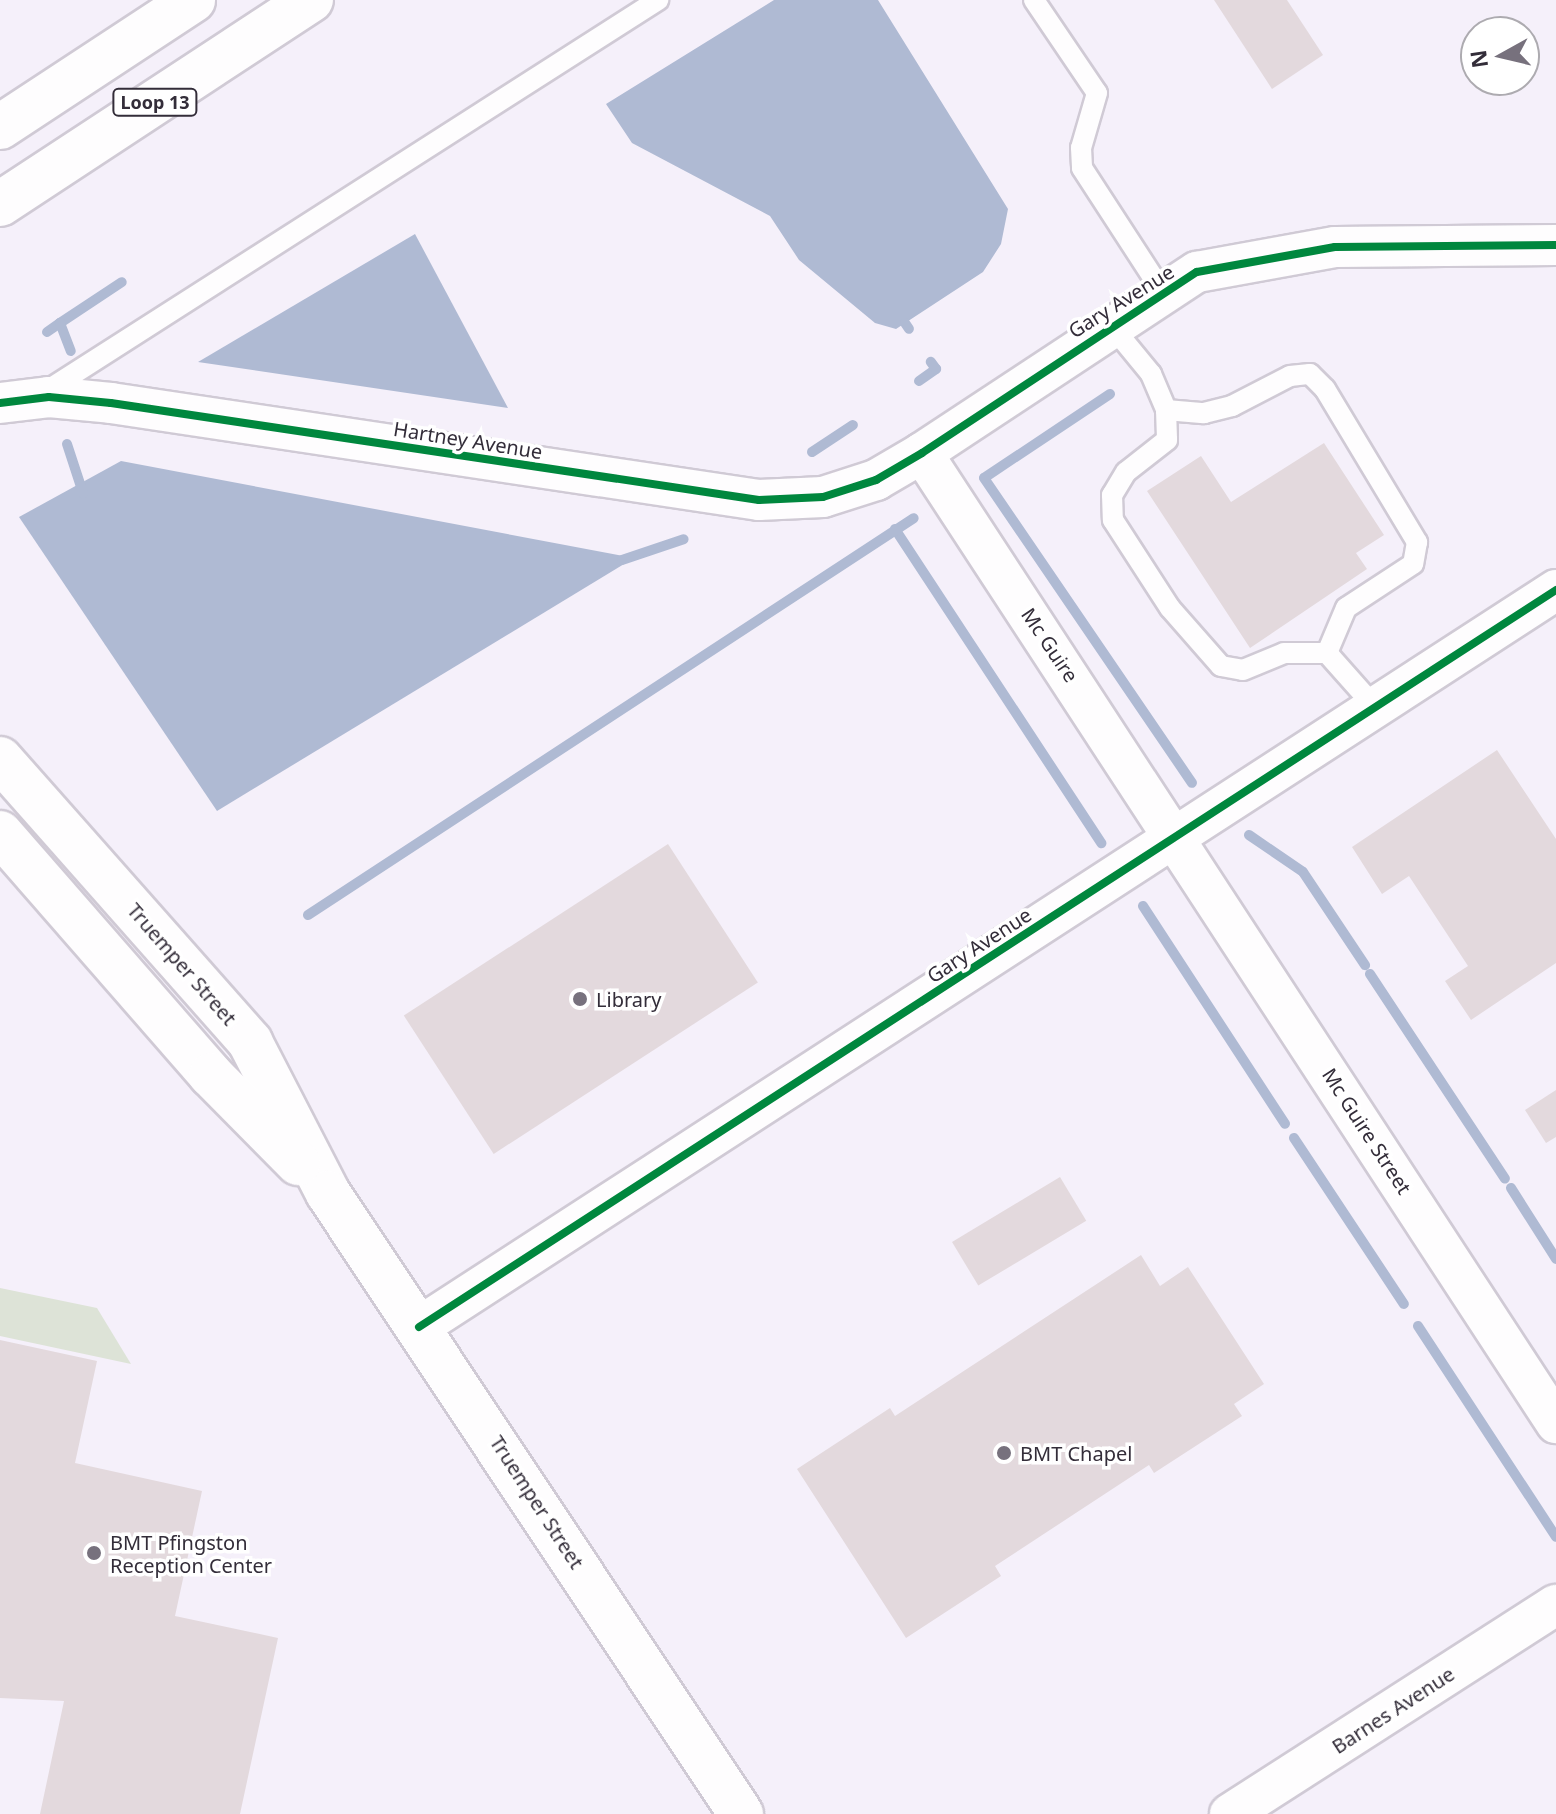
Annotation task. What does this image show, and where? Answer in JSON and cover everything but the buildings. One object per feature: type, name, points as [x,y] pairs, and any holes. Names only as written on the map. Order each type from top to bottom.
[{"type":"street","name":"Loop 13","points":[[0,127],[193,0]]},
{"type":"street","name":"Loop 13","points":[[0,204],[311,0]]},
{"type":"street","name":"Gary Avenue","points":[[922,453],[1110,324],[1197,272],[1280,253],[1556,245]]},
{"type":"street","name":"Hartney Avenue","points":[[17,401],[127,405],[759,500],[823,497],[876,480],[922,453]]},
{"type":"street","name":"Mc Guire","points":[[922,453],[1178,838]]},
{"type":"street","name":"Gary Avenue","points":[[419,1327],[1178,838],[1556,590]]},
{"type":"street","name":"Truemper Street","points":[[0,759],[250,1042],[328,1193],[741,1814]]},
{"type":"street","name":"Truemper Street","points":[[0,833],[211,1075],[328,1193]]},
{"type":"street","name":"Mc Guire Street","points":[[1178,838],[1556,1423]]},
{"type":"street","name":"Barnes Avenue","points":[[1230,1814],[1556,1605]]},
{"type":"lane","points":[[17,401],[658,0]]},
{"type":"lane","points":[[1034,0],[1097,93],[1081,148],[1082,168],[1162,291]]},
{"type":"lane","points":[[1110,324],[1151,374],[1166,410],[1167,440],[1126,472],[1112,495],[1113,520],[1170,608],[1221,666],[1243,670],[1284,653],[1327,653],[1375,707]]},
{"type":"lane","points":[[1166,410],[1204,413],[1232,406],[1290,376],[1310,374],[1325,389],[1417,542],[1413,564],[1346,608],[1327,653]]},
{"type":"shaded area","points":[[0,1288],[97,1308],[131,1364],[0,1336]]},
{"type":"water","points":[[774,0],[878,0],[1008,209],[1001,244],[983,272],[896,329],[875,323],[799,260],[770,216],[632,143],[606,104]]},
{"type":"water","points":[[415,234],[508,408],[198,362]]},
{"type":"water","points":[[121,461],[634,558],[217,811],[19,517]]},
{"type":"waterway","points":[[60,323],[122,282]]},
{"type":"waterway","points":[[47,332],[60,323],[71,351]]},
{"type":"waterway","points":[[905,323],[909,329]]},
{"type":"waterway","points":[[919,381],[936,369],[931,362]]},
{"type":"waterway","points":[[1110,394],[984,478],[1192,783]]},
{"type":"waterway","points":[[812,452],[853,425]]},
{"type":"waterway","points":[[67,444],[83,493]]},
{"type":"waterway","points":[[308,915],[914,518]]},
{"type":"waterway","points":[[895,529],[1101,843]]},
{"type":"waterway","points":[[622,560],[684,539]]},
{"type":"waterway","points":[[1249,835],[1303,872],[1365,965]]},
{"type":"waterway","points":[[1143,906],[1285,1124]]},
{"type":"waterway","points":[[1370,974],[1505,1179]]},
{"type":"waterway","points":[[1294,1138],[1404,1304]]},
{"type":"waterway","points":[[1511,1188],[1556,1259]]},
{"type":"waterway","points":[[1418,1326],[1556,1537]]},
{"type":"cycle path","points":[[0,403],[49,397],[111,403],[759,500],[823,497],[876,480],[922,453],[1197,272],[1335,247],[1556,245]]},
{"type":"cycle path","points":[[419,1327],[1556,590]]},
{"type":"place","name":"Library","points":[[580,999]]},
{"type":"place","name":"BMT Chapel","points":[[1004,1453]]},
{"type":"place","name":"BMT Pfingston Reception Center","points":[[94,1553]]}]
